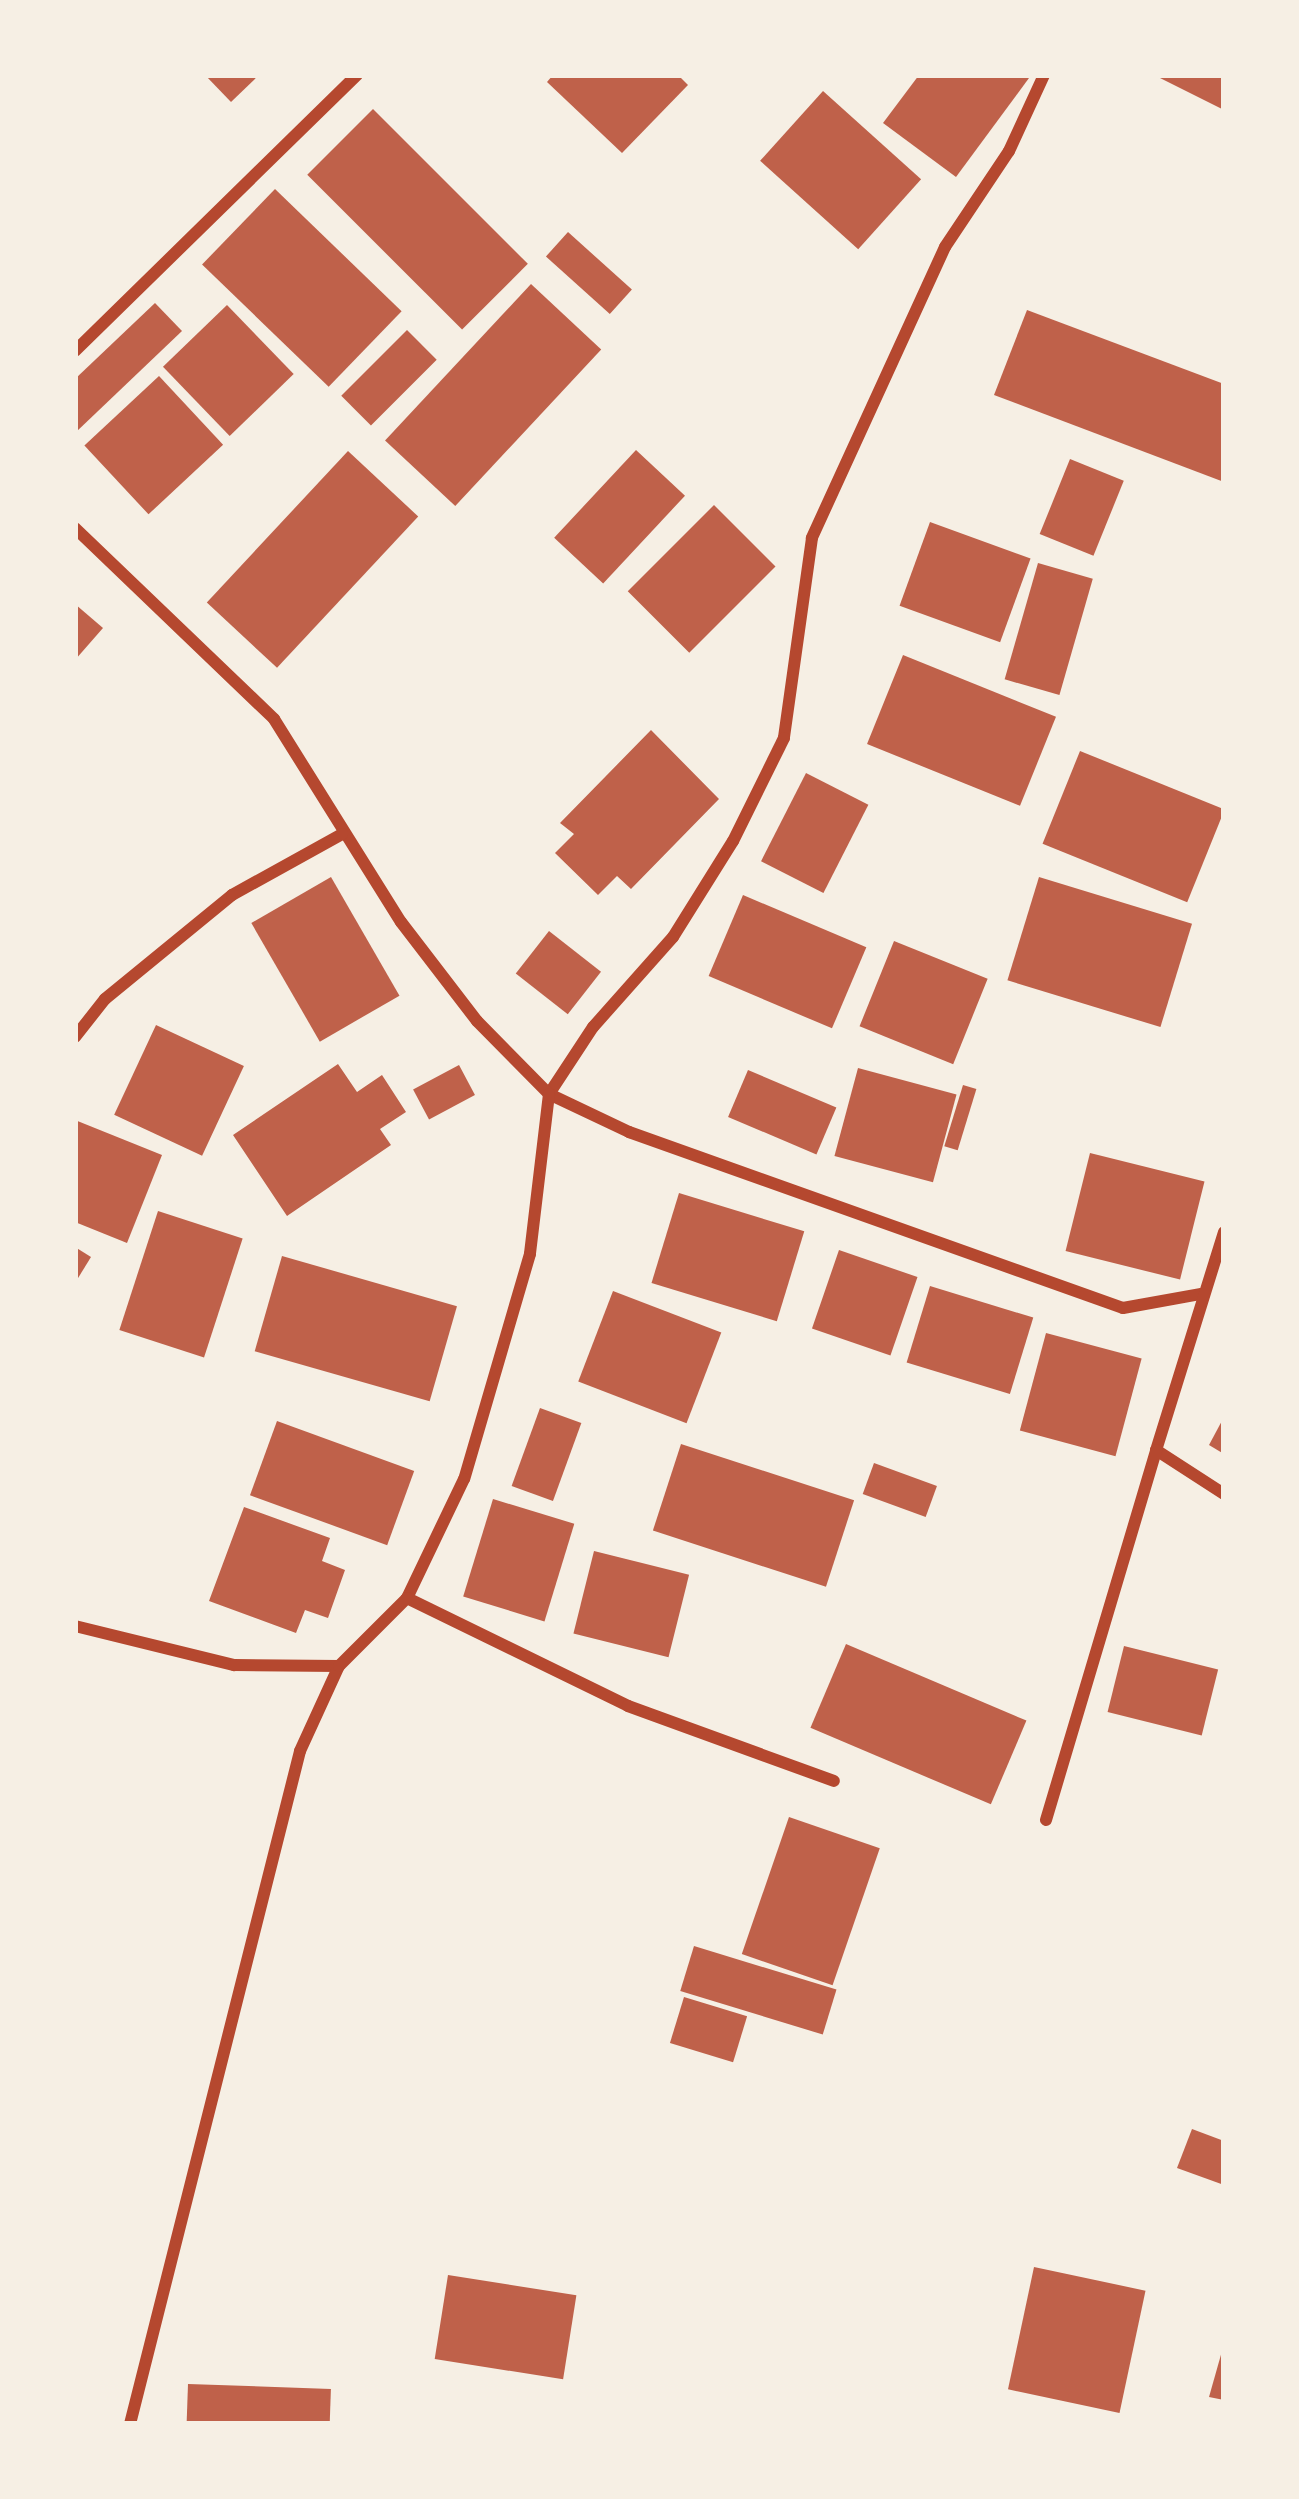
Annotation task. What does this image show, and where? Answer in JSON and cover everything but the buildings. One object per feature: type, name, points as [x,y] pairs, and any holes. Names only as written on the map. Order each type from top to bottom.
[{"type":"street","points":[[75,351],[357,75]]},
{"type":"street","points":[[130,2424],[300,1751],[339,1666],[407,1598],[464,1479],[530,1254],[550,1094],[592,1027],[674,937],[784,738],[812,538],[945,248],[1010,151],[1043,75]]},
{"type":"street","points":[[75,528],[274,718],[342,834],[477,1021],[550,1094],[628,1132],[1123,1308],[1200,1294]]},
{"type":"street","points":[[75,1036],[105,999],[232,895],[342,834]]},
{"type":"street","points":[[1046,1820],[1200,1294],[1224,1232]]},
{"type":"street","points":[[1156,1450],[1224,1495]]},
{"type":"street","points":[[407,1598],[628,1706],[833,1781]]},
{"type":"street","points":[[75,1626],[234,1665],[339,1666]]}]
